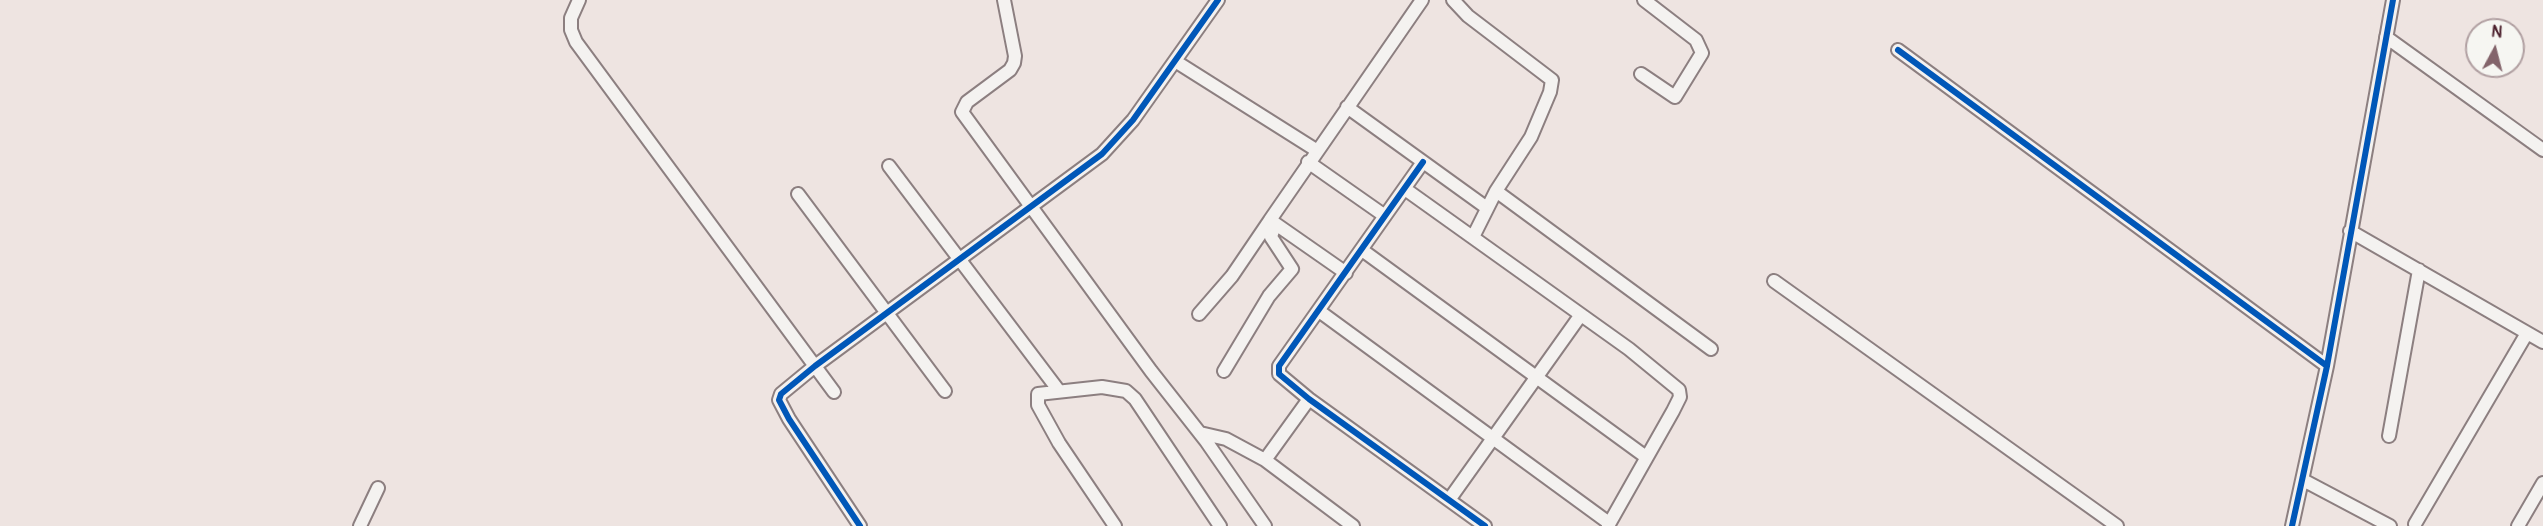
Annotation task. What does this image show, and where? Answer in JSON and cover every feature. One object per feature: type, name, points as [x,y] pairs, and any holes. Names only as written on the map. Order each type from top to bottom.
[{"type":"street","points":[[579,0],[571,18],[571,30],[576,42],[834,392]]},
{"type":"street","points":[[1004,0],[1014,50],[1014,63],[1010,70],[967,102],[962,112],[1151,371],[1200,433],[1265,526]]},
{"type":"street","points":[[1199,314],[1232,276],[1273,222],[1316,150],[1422,0]]},
{"type":"street","points":[[1453,0],[1468,16],[1552,80],[1550,92],[1531,137],[1496,191],[1473,237]]},
{"type":"street","points":[[1641,74],[1674,98],[1702,53],[1696,40],[1644,0]]},
{"type":"street","points":[[2292,526],[2327,366],[2393,0]]},
{"type":"street","points":[[860,526],[779,400],[789,386],[815,366],[1102,154],[1134,120],[1215,1]]},
{"type":"street","points":[[2386,37],[2543,150]]},
{"type":"street","points":[[1898,51],[2327,366]]},
{"type":"street","points":[[1175,61],[1316,150]]},
{"type":"street","points":[[1347,107],[1487,208]]},
{"type":"street","points":[[1308,162],[1385,216]]},
{"type":"street","points":[[1423,162],[1278,369],[1282,377],[1309,399],[1485,526]]},
{"type":"street","points":[[889,166],[1059,391]]},
{"type":"street","points":[[1319,311],[1608,525],[1673,411],[1680,397],[1679,390],[1629,349],[1405,189]]},
{"type":"street","points":[[1496,191],[1711,349]]},
{"type":"street","points":[[798,194],[945,391]]},
{"type":"street","points":[[1273,222],[1346,273]]},
{"type":"street","points":[[1224,371],[1269,296],[1293,269],[1271,237],[1273,222]]},
{"type":"street","points":[[2350,231],[2543,342]]},
{"type":"street","points":[[1362,250],[1646,457]]},
{"type":"street","points":[[2389,436],[2419,270]]},
{"type":"street","points":[[1774,281],[2116,526]]},
{"type":"street","points":[[1449,500],[1580,316]]},
{"type":"street","points":[[2415,524],[2527,333]]},
{"type":"street","points":[[1115,526],[1059,443],[1038,405],[1038,394],[1115,387],[1135,399],[1220,526]]},
{"type":"street","points":[[1265,460],[1309,399]]},
{"type":"street","points":[[1200,433],[1226,439],[1265,460],[1353,526]]},
{"type":"street","points":[[2303,480],[2390,526]]},
{"type":"street","points":[[2518,526],[2543,483]]},
{"type":"street","points":[[360,526],[378,488]]},
{"type":"cycle path","points":[[860,526],[789,419],[779,400],[781,394],[815,366],[1102,154],[1133,120],[1218,0]]},
{"type":"cycle path","points":[[2292,526],[2327,366],[2393,0]]},
{"type":"cycle path","points":[[1898,50],[2327,366]]},
{"type":"cycle path","points":[[1423,162],[1279,366],[1279,374],[1309,399],[1485,526]]}]
